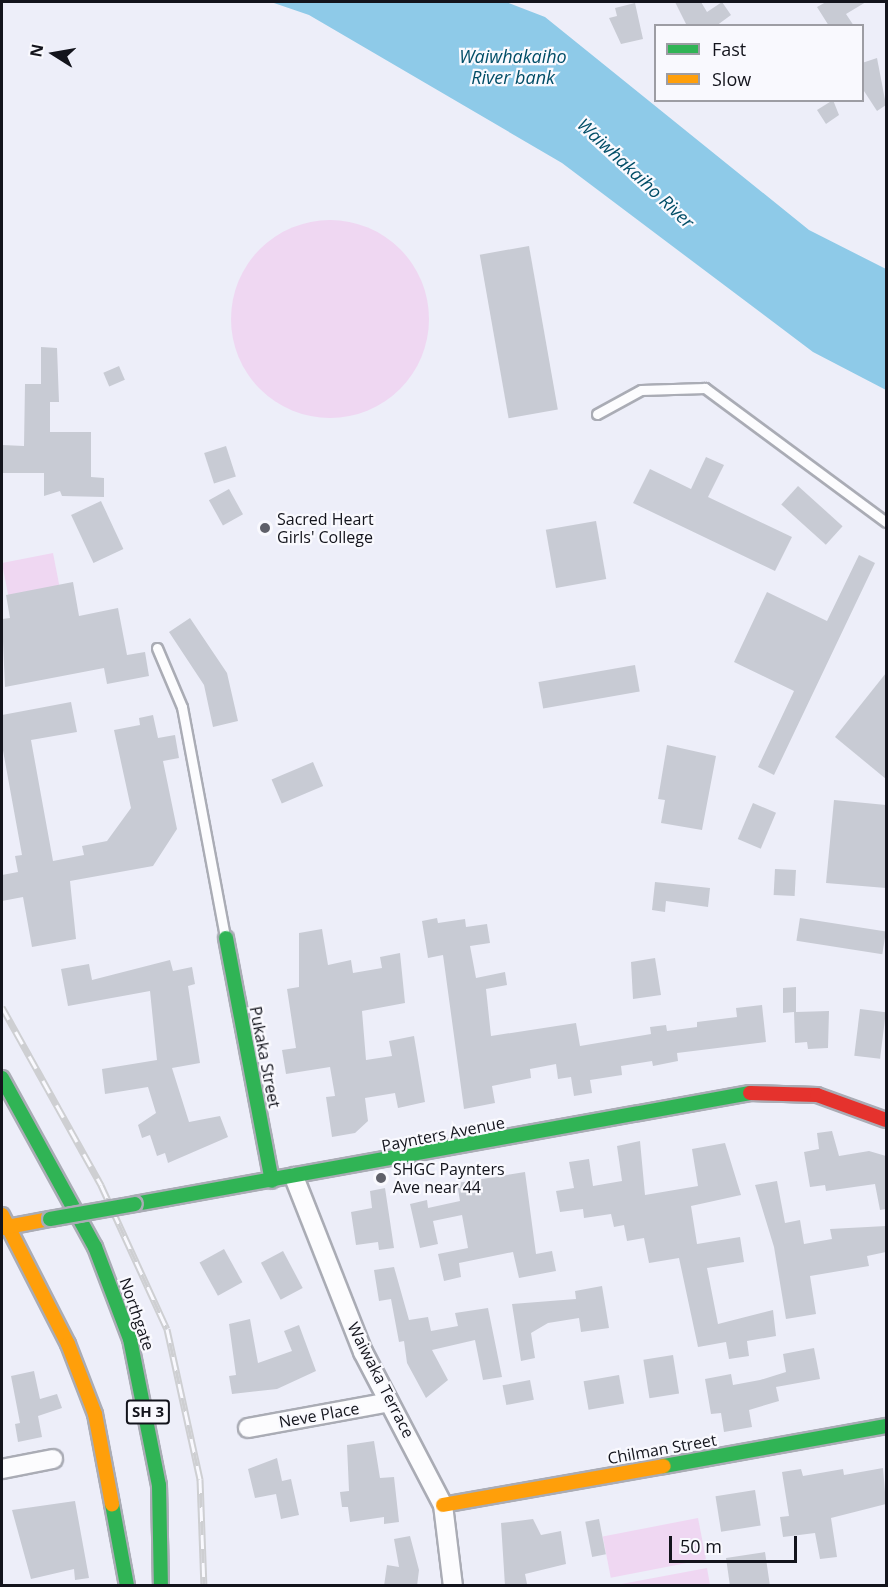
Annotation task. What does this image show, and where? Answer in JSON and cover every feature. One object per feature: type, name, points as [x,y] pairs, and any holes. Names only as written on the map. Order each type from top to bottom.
[{"type":"main road","name":"Pukaka Street","points":[[226,938],[272,1181]]},
{"type":"main road","name":"Northgate","points":[[2,1078],[95,1247],[130,1339],[158,1476],[161,1586]]},
{"type":"main road","name":"Paynters Avenue","points":[[3,1223],[51,1219],[272,1181],[769,1090],[817,1095],[886,1120]]},
{"type":"main road","points":[[3,1223],[68,1344],[95,1414],[127,1586]]},
{"type":"main road","name":"Chilman Street","points":[[443,1505],[886,1426]]},
{"type":"street","name":"Waiwaka Terrace","points":[[294,1177],[363,1352],[443,1505],[453,1586]]},
{"type":"street","name":"Neve Place","points":[[248,1428],[389,1402]]},
{"type":"street","points":[[2,1469],[53,1459]]},
{"type":"lane","points":[[597,414],[641,390],[705,388],[886,522]]},
{"type":"lane","points":[[157,648],[182,707],[226,938]]},
{"type":"shaded area","points":[[330,220],[349,222],[368,228],[385,237],[400,249],[412,264],[421,281],[427,300],[429,319],[427,338],[421,357],[412,374],[400,389],[385,401],[368,410],[349,416],[330,418],[311,416],[292,410],[275,401],[260,389],[248,374],[239,357],[233,338],[231,319],[233,300],[239,281],[248,264],[260,249],[275,237],[292,228],[311,222]]},
{"type":"shaded area","points":[[53,553],[60,589],[9,599],[2,563]]},
{"type":"shaded area","points":[[698,1518],[706,1559],[611,1578],[603,1537]]},
{"type":"shaded area","points":[[707,1568],[710,1585],[616,1585]]},
{"type":"water","name":"Waiwhakaiho River bank","points":[[271,2],[506,2],[545,17],[809,230],[886,269],[886,390],[813,352],[562,163],[309,15]]},
{"type":"building","points":[[675,2],[701,2],[707,12],[722,2],[731,15],[719,24],[686,24]]},
{"type":"building","points":[[826,2],[866,2],[846,14],[853,24],[828,24],[817,7]]},
{"type":"building","points":[[635,3],[643,39],[621,44],[609,18],[617,16],[615,8]]},
{"type":"building","points":[[877,58],[886,105],[877,111],[864,91],[864,62]]},
{"type":"building","points":[[834,102],[839,115],[826,124],[817,110]]},
{"type":"building","points":[[529,246],[558,409],[509,418],[480,255]]},
{"type":"building","points":[[41,347],[57,348],[59,402],[50,402],[50,432],[91,432],[91,477],[104,478],[104,497],[62,496],[60,491],[44,496],[44,473],[2,473],[2,445],[24,446],[25,384],[41,384]]},
{"type":"building","points":[[119,366],[125,380],[109,386],[103,373]]},
{"type":"building","points":[[226,446],[236,476],[214,484],[204,453]]},
{"type":"building","points":[[706,457],[724,465],[708,497],[792,537],[775,571],[633,503],[650,469],[691,489]]},
{"type":"building","points":[[798,486],[843,526],[826,545],[781,505]]},
{"type":"building","points":[[229,489],[243,514],[223,526],[209,500]]},
{"type":"building","points":[[101,501],[123,549],[93,563],[71,515]]},
{"type":"building","points":[[596,521],[606,579],[556,588],[546,530]]},
{"type":"building","points":[[859,555],[875,563],[774,775],[758,767],[794,691],[734,662],[767,592],[827,621]]},
{"type":"building","points":[[73,582],[79,616],[118,608],[127,655],[145,652],[149,676],[107,684],[104,668],[5,687],[2,619],[10,618],[6,595]]},
{"type":"building","points":[[190,618],[227,673],[238,721],[213,727],[204,685],[169,632]]},
{"type":"building","points":[[635,665],[640,692],[543,709],[538,682]]},
{"type":"building","points":[[886,673],[886,779],[835,737]]},
{"type":"building","points":[[71,702],[77,732],[31,740],[53,861],[84,855],[82,846],[107,841],[131,808],[114,730],[140,725],[139,718],[153,715],[158,738],[175,735],[179,758],[163,761],[177,829],[153,866],[70,881],[76,939],[32,947],[23,897],[2,901],[2,875],[18,872],[15,856],[22,855],[2,745],[2,715]]},
{"type":"building","points":[[667,745],[716,756],[702,830],[661,823],[665,800],[658,799]]},
{"type":"building","points":[[313,762],[323,786],[282,804],[272,780]]},
{"type":"building","points":[[834,800],[886,805],[886,888],[826,883]]},
{"type":"building","points":[[753,803],[776,813],[761,849],[738,839]]},
{"type":"building","points":[[775,869],[796,870],[795,896],[774,895]]},
{"type":"building","points":[[655,882],[710,888],[708,907],[666,901],[665,912],[652,910]]},
{"type":"building","points":[[437,918],[438,923],[465,919],[466,927],[487,924],[490,943],[470,946],[476,978],[505,972],[507,985],[486,989],[491,1036],[576,1023],[580,1046],[651,1034],[650,1027],[666,1025],[667,1031],[697,1027],[697,1022],[737,1017],[736,1008],[762,1005],[766,1042],[677,1053],[678,1061],[653,1066],[652,1061],[621,1066],[622,1075],[590,1080],[592,1093],[574,1096],[571,1077],[558,1079],[556,1064],[530,1069],[531,1078],[492,1086],[495,1103],[464,1109],[443,955],[428,958],[422,921]]},
{"type":"building","points":[[800,918],[886,932],[882,954],[796,941]]},
{"type":"building","points":[[322,929],[328,965],[351,960],[353,973],[382,968],[380,957],[400,953],[405,1003],[362,1011],[366,1060],[392,1056],[389,1041],[414,1036],[425,1102],[398,1108],[395,1093],[365,1098],[368,1121],[355,1133],[332,1137],[326,1097],[335,1096],[330,1067],[286,1074],[282,1050],[296,1048],[287,989],[299,987],[299,933]]},
{"type":"building","points":[[655,958],[661,995],[633,999],[631,962]]},
{"type":"building","points":[[170,960],[173,971],[192,967],[195,984],[188,986],[200,1063],[172,1068],[189,1122],[220,1116],[228,1137],[168,1163],[165,1153],[157,1156],[150,1135],[142,1138],[138,1125],[156,1113],[148,1087],[105,1094],[102,1069],[157,1060],[150,991],[68,1006],[61,969],[89,964],[92,980]]},
{"type":"building","points":[[796,987],[796,1012],[829,1011],[828,1048],[808,1049],[807,1042],[795,1043],[794,1012],[783,1013],[783,988]]},
{"type":"building","points":[[860,1009],[886,1012],[880,1059],[854,1056]]},
{"type":"building","points":[[832,1131],[839,1156],[869,1151],[886,1156],[886,1209],[880,1210],[875,1184],[826,1191],[825,1185],[810,1187],[804,1152],[819,1149],[817,1133]]},
{"type":"building","points":[[640,1141],[645,1195],[698,1186],[692,1149],[725,1143],[741,1195],[691,1206],[697,1244],[740,1237],[744,1262],[707,1268],[718,1324],[773,1310],[776,1336],[747,1341],[749,1356],[729,1359],[726,1342],[698,1347],[679,1258],[649,1263],[644,1238],[627,1241],[624,1225],[614,1227],[611,1214],[584,1218],[583,1209],[560,1212],[556,1191],[574,1188],[569,1162],[589,1159],[593,1186],[622,1181],[617,1146]]},
{"type":"building","points":[[525,1172],[536,1254],[552,1251],[556,1271],[519,1278],[513,1252],[459,1263],[461,1277],[444,1281],[438,1254],[468,1248],[462,1215],[433,1221],[438,1244],[420,1248],[410,1204],[427,1200],[428,1208],[460,1201],[457,1183]]},
{"type":"building","points":[[777,1181],[785,1223],[800,1220],[804,1244],[832,1239],[830,1229],[886,1226],[886,1252],[867,1256],[869,1266],[810,1276],[816,1314],[786,1319],[774,1247],[755,1185]]},
{"type":"building","points":[[385,1188],[394,1248],[379,1250],[378,1242],[356,1245],[351,1212],[372,1208],[370,1191]]},
{"type":"building","points":[[224,1249],[242,1282],[218,1296],[200,1263]]},
{"type":"building","points":[[283,1251],[303,1288],[281,1300],[261,1263]]},
{"type":"building","points":[[394,1267],[409,1320],[428,1317],[431,1331],[458,1326],[455,1313],[488,1308],[502,1377],[483,1380],[475,1340],[432,1350],[448,1380],[426,1398],[407,1363],[404,1341],[399,1342],[391,1299],[379,1301],[374,1270]]},
{"type":"building","points":[[602,1286],[609,1328],[581,1332],[579,1318],[548,1323],[531,1333],[535,1358],[521,1361],[512,1304],[576,1299],[575,1291]]},
{"type":"building","points":[[250,1319],[258,1363],[292,1351],[284,1331],[299,1325],[316,1371],[277,1389],[232,1394],[229,1376],[236,1375],[229,1324]]},
{"type":"building","points":[[814,1348],[820,1379],[776,1387],[779,1401],[749,1410],[752,1427],[724,1432],[721,1413],[711,1414],[705,1379],[731,1374],[733,1385],[760,1380],[786,1372],[783,1354]]},
{"type":"building","points":[[673,1355],[679,1394],[649,1398],[643,1360]]},
{"type":"building","points":[[34,1371],[40,1399],[57,1394],[62,1408],[38,1416],[42,1437],[18,1442],[15,1424],[20,1423],[11,1376]]},
{"type":"building","points":[[619,1375],[624,1404],[589,1410],[584,1381]]},
{"type":"building","points":[[530,1380],[534,1400],[506,1405],[503,1385]]},
{"type":"building","points":[[374,1441],[380,1478],[394,1477],[399,1522],[384,1524],[384,1517],[350,1522],[348,1507],[342,1507],[340,1492],[349,1491],[347,1445]]},
{"type":"building","points":[[277,1458],[282,1481],[291,1479],[299,1515],[281,1519],[276,1494],[255,1498],[248,1469]]},
{"type":"building","points":[[883,1468],[886,1504],[831,1518],[837,1557],[820,1559],[815,1533],[783,1537],[780,1517],[789,1516],[782,1472],[801,1469],[803,1476],[843,1469],[844,1475]]},
{"type":"building","points":[[755,1490],[761,1526],[721,1532],[715,1496]]},
{"type":"building","points":[[75,1501],[89,1578],[75,1580],[74,1569],[31,1579],[12,1510]]},
{"type":"building","points":[[533,1519],[541,1535],[561,1531],[566,1564],[525,1574],[527,1584],[505,1586],[501,1523]]},
{"type":"building","points":[[599,1519],[606,1554],[592,1557],[585,1522]]},
{"type":"building","points":[[410,1536],[419,1570],[417,1586],[384,1586],[387,1565],[399,1567],[394,1539]]},
{"type":"building","points":[[765,1552],[770,1586],[730,1586],[726,1558]]},
{"type":"railway","points":[[2,1007],[101,1185],[167,1329],[200,1479],[204,1586]]},
{"type":"traffic: fast","points":[[226,938],[272,1181]]},
{"type":"traffic: fast","points":[[2,1078],[95,1247],[130,1339],[159,1485],[161,1586]]},
{"type":"traffic: fast","points":[[135,1204],[750,1093]]},
{"type":"traffic: fast","points":[[50,1219],[135,1204]]},
{"type":"traffic: fast","points":[[664,1466],[886,1426]]},
{"type":"traffic: fast","points":[[112,1504],[127,1586]]},
{"type":"traffic: slow","points":[[2,1215],[68,1344],[95,1414],[112,1504]]},
{"type":"traffic: slow","points":[[2,1228],[50,1219]]},
{"type":"traffic: slow","points":[[443,1505],[664,1466]]},
{"type":"traffic: jam","points":[[750,1093],[817,1095],[886,1120]]},
{"type":"place","name":"Sacred Heart Girls' College","points":[[265,528]]},
{"type":"place","name":"SHGC Paynters Ave near 44","points":[[381,1178]]},
{"type":"water label","name":"Waiwhakaiho River","points":[[636,173]]}]
